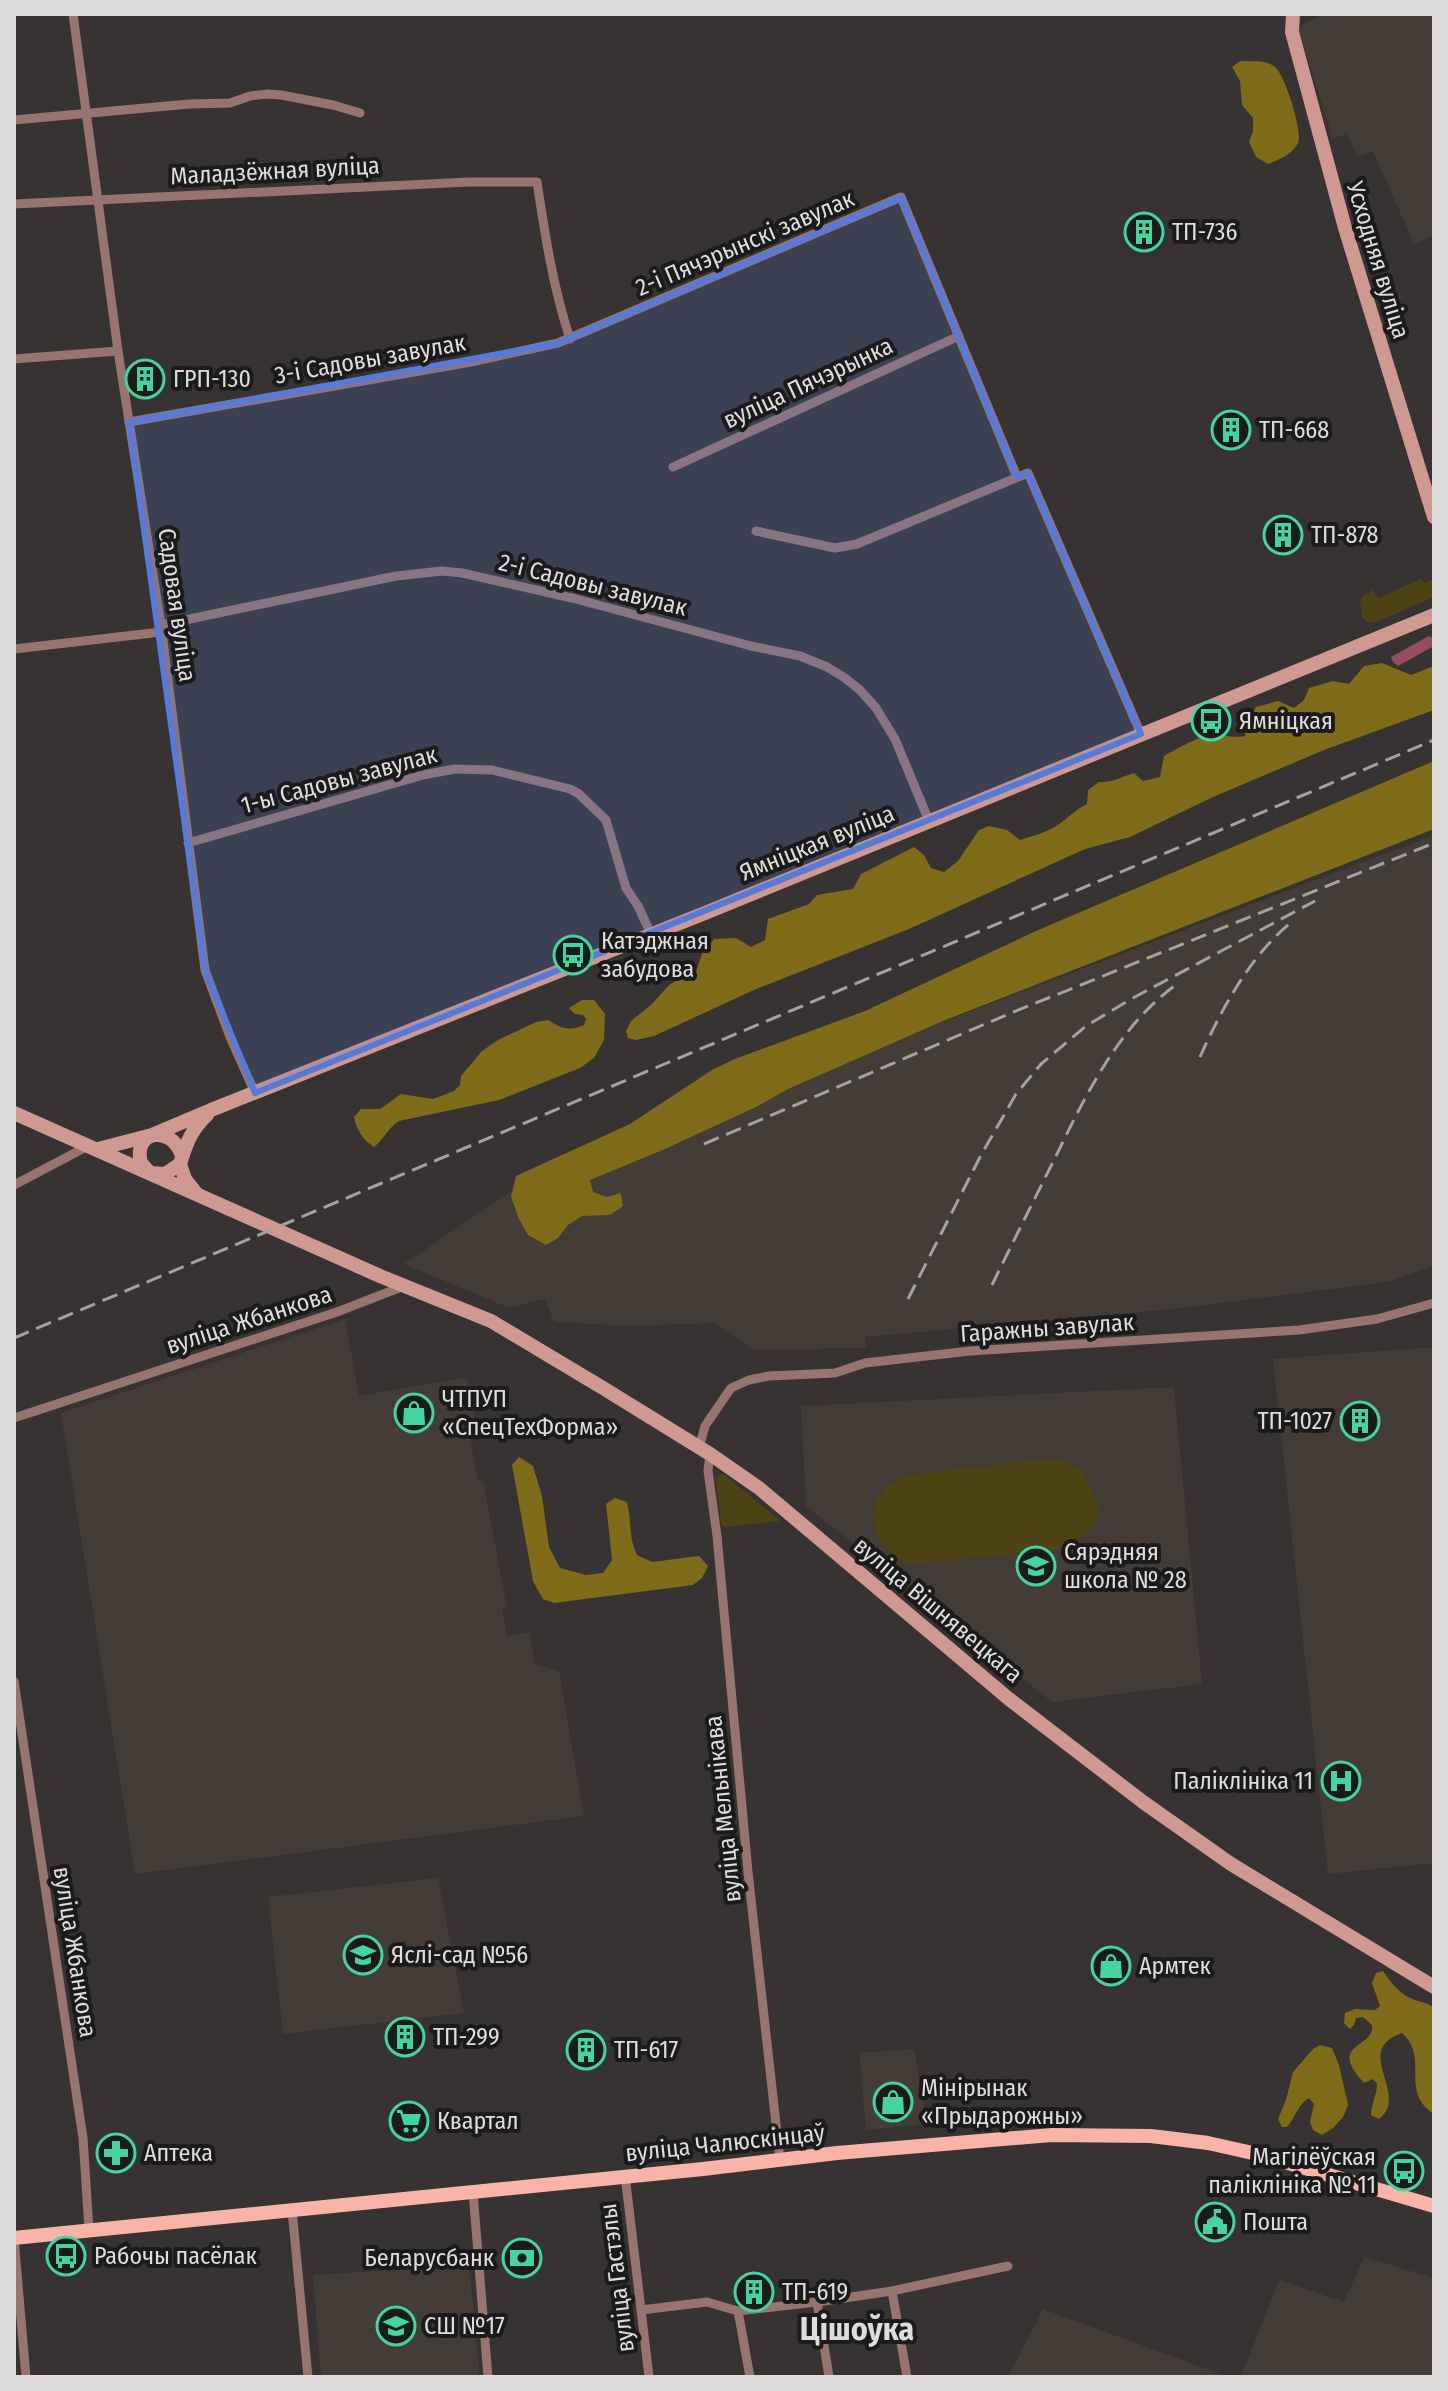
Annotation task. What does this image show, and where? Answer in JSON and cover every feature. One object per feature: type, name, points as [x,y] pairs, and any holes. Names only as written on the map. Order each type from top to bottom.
[{"type":"main road","name":"Усходняя вуліца","points":[[1293,14],[1292,32],[1327,166],[1434,517]]},
{"type":"main road","name":"Ямніцкая вуліца","points":[[93,1148],[152,1135],[1434,615]]},
{"type":"main road","points":[[196,1193],[185,1179],[181,1160],[177,1144],[170,1138],[152,1135],[139,1151],[141,1163],[150,1173],[165,1174],[181,1160],[188,1138],[196,1126],[216,1108]]},
{"type":"main road","name":"вуліца Вішнявецкага","points":[[14,1113],[404,1286],[491,1321],[705,1451],[759,1488],[987,1681],[1143,1802],[1231,1864],[1434,1987]]},
{"type":"main road","name":"вуліца Чалюскінцаў","points":[[14,2238],[1052,2135],[1151,2136],[1240,2149],[1434,2206]]},
{"type":"street","name":"Садовая вуліца","points":[[73,14],[118,351],[161,628],[205,970],[255,1093]]},
{"type":"street","points":[[14,120],[230,103],[268,94],[360,113]]},
{"type":"street","name":"Маладзёжная вуліца","points":[[14,204],[469,182],[537,182],[558,302],[570,339]]},
{"type":"street","name":"2-і Пячэрынскі завулак","points":[[570,339],[901,197],[959,336]]},
{"type":"street","points":[[959,336],[1017,477]]},
{"type":"street","name":"вуліца Пячэрынка","points":[[673,467],[959,336]]},
{"type":"street","name":"3-і Садовы завулак","points":[[129,422],[471,362],[570,339]]},
{"type":"street","points":[[14,359],[118,351]]},
{"type":"street","points":[[756,531],[835,548],[857,544],[1028,473],[1141,734]]},
{"type":"street","name":"2-і Садовы завулак","points":[[14,649],[161,628],[396,576],[442,571],[462,573],[576,599],[819,663],[845,678],[876,708],[895,739],[929,821]]},
{"type":"street","name":"1-ы Садовы завулак","points":[[188,843],[423,775],[455,769],[492,770],[570,789],[602,814],[626,888],[651,934]]},
{"type":"street","points":[[14,1185],[93,1148]]},
{"type":"street","name":"вуліца Жбанкова","points":[[14,1418],[337,1312],[404,1286]]},
{"type":"street","name":"Гаражны завулак","points":[[705,1451],[705,1426],[731,1388],[749,1380],[835,1373],[865,1363],[970,1351],[1299,1330],[1377,1319],[1434,1303]]},
{"type":"street","name":"вуліца Мельнікава","points":[[705,1451],[717,1536],[780,2160]]},
{"type":"street","name":"вуліца Жбанкова","points":[[14,1681],[83,2138],[89,2230]]},
{"type":"street","name":"вуліца Гастэлы","points":[[625,2175],[649,2377]]},
{"type":"street","points":[[473,2192],[488,2377]]},
{"type":"street","points":[[292,2210],[308,2377]]},
{"type":"street","points":[[14,2238],[26,2377]]},
{"type":"street","points":[[641,2310],[707,2302],[738,2311],[817,2302],[892,2291],[1008,2266]]},
{"type":"street","points":[[892,2291],[907,2377]]},
{"type":"street","points":[[817,2302],[829,2377]]},
{"type":"street","points":[[738,2311],[750,2377]]},
{"type":"highlighted area","points":[[901,197],[1017,477],[1028,473],[1141,734],[255,1093],[205,970],[129,422],[558,343]]},
{"type":"shaded area","points":[[1326,14],[1434,14],[1434,235],[1414,244],[1373,151],[1358,157],[1346,134],[1333,139],[1299,31],[1303,24]]},
{"type":"shaded area","points":[[1240,61],[1263,62],[1275,67],[1284,81],[1296,116],[1299,137],[1296,147],[1268,164],[1256,157],[1249,142],[1253,118],[1242,105],[1240,81],[1232,67]]},
{"type":"shaded area","points":[[1421,579],[1424,583],[1434,579],[1434,597],[1374,623],[1363,618],[1360,602],[1363,596],[1373,590],[1378,598]]},
{"type":"shaded area","points":[[1429,636],[1434,639],[1434,646],[1398,666],[1393,662],[1391,657]]},
{"type":"shaded area","points":[[1382,663],[1411,675],[1434,666],[1434,710],[1324,750],[1213,797],[1130,837],[1085,849],[909,929],[754,990],[654,1036],[636,1040],[628,1038],[626,1031],[631,1021],[669,985],[697,969],[702,954],[714,939],[736,938],[751,947],[765,940],[768,919],[809,904],[817,895],[853,889],[861,874],[914,847],[924,855],[931,868],[944,872],[958,861],[979,830],[989,826],[1007,830],[1020,840],[1045,832],[1087,804],[1088,790],[1099,782],[1134,773],[1143,781],[1160,777],[1164,756],[1191,742],[1213,735],[1245,736],[1248,721],[1256,707],[1278,701],[1294,708],[1304,700],[1309,688],[1333,681],[1349,684],[1364,666]]},
{"type":"shaded area","points":[[1434,761],[1434,829],[943,1021],[788,1089],[665,1149],[590,1180],[593,1192],[607,1197],[621,1193],[623,1206],[610,1215],[582,1216],[546,1245],[528,1235],[519,1219],[511,1197],[516,1176],[630,1124],[712,1070],[865,1011],[1036,931]]},
{"type":"shaded area","points":[[1434,835],[1434,1266],[1387,1282],[1182,1308],[865,1337],[866,1348],[753,1350],[716,1323],[629,1326],[554,1322],[545,1299],[509,1308],[404,1264],[513,1190],[729,1103]]},
{"type":"shaded area","points":[[582,1000],[594,1000],[605,1014],[604,1040],[594,1058],[580,1068],[499,1100],[399,1121],[374,1147],[356,1126],[354,1117],[361,1109],[380,1109],[401,1094],[433,1099],[454,1091],[460,1085],[461,1076],[482,1051],[536,1022],[548,1020],[569,1029],[584,1025],[586,1019],[583,1015],[575,1014],[569,1008]]},
{"type":"shaded area","points":[[345,1319],[359,1396],[467,1377],[477,1431],[469,1433],[478,1481],[483,1481],[507,1607],[502,1608],[507,1636],[529,1632],[535,1664],[559,1671],[584,1816],[135,1874],[61,1413]]},
{"type":"shaded area","points":[[1434,1347],[1434,1863],[1328,1874],[1273,1359]]},
{"type":"shaded area","name":"Сярэдняя школа № 28","points":[[1174,1387],[1202,1684],[1052,1702],[806,1506],[801,1406]]},
{"type":"shaded area","points":[[519,1457],[533,1466],[542,1496],[549,1547],[560,1568],[586,1575],[603,1573],[612,1560],[606,1504],[615,1498],[627,1502],[632,1542],[637,1555],[652,1562],[699,1556],[708,1566],[702,1578],[693,1585],[554,1603],[543,1599],[533,1581],[512,1465]]},
{"type":"shaded area","points":[[1047,1459],[1066,1461],[1082,1470],[1099,1507],[1096,1523],[1072,1546],[912,1564],[892,1554],[878,1536],[873,1514],[875,1503],[884,1489],[900,1479],[914,1474]]},
{"type":"shaded area","points":[[721,1474],[780,1521],[724,1527],[721,1524],[716,1479]]},
{"type":"shaded area","name":"Яслі-сад №56","points":[[438,1878],[464,2013],[283,2034],[268,1897]]},
{"type":"shaded area","points":[[1383,1971],[1405,1995],[1434,2008],[1434,2114],[1418,2095],[1414,2053],[1402,2033],[1388,2041],[1381,2051],[1389,2098],[1387,2109],[1379,2119],[1371,2115],[1377,2084],[1373,2079],[1364,2083],[1350,2060],[1351,2053],[1371,2033],[1372,2025],[1363,2017],[1356,2018],[1350,2029],[1344,2023],[1345,2013],[1355,2009],[1375,2010],[1380,2006],[1372,1983],[1376,1973]]},
{"type":"shaded area","points":[[1320,2045],[1332,2048],[1339,2065],[1348,2105],[1343,2117],[1322,2135],[1313,2130],[1310,2122],[1314,2104],[1309,2098],[1287,2127],[1282,2127],[1278,2119],[1293,2072]]},
{"type":"shaded area","name":"Мінірынак «Прыдарожны»","points":[[914,2049],[927,2124],[866,2130],[859,2053]]},
{"type":"shaded area","points":[[1364,2257],[1434,2278],[1434,2377],[1241,2377],[1279,2280],[1344,2302]]},
{"type":"shaded area","name":"СШ №17","points":[[469,2265],[480,2377],[321,2377],[313,2275]]},
{"type":"shaded area","points":[[1043,2309],[1229,2377],[1008,2377]]},
{"type":"railway","points":[[14,1338],[1434,740]]},
{"type":"railway","points":[[704,1144],[1011,1013],[1434,843]]},
{"type":"railway","points":[[908,1299],[980,1157],[1016,1094],[1041,1064],[1086,1026],[1133,998],[1315,901]]},
{"type":"railway","points":[[1200,1057],[1239,983],[1264,949],[1293,921]]},
{"type":"railway","points":[[992,1285],[1104,1066],[1137,1021],[1177,984]]},
{"type":"place","name":"ТП-736","points":[[1144,232]]},
{"type":"place","name":"ГРП-130","points":[[145,379]]},
{"type":"place","name":"ТП-668","points":[[1231,430]]},
{"type":"place","name":"ТП-878","points":[[1283,535]]},
{"type":"place","name":"Ямніцкая","points":[[1211,721]]},
{"type":"place","name":"Катэджная забудова","points":[[573,955]]},
{"type":"place","name":"ЧТПУП «СпецТехФорма»","points":[[414,1413]]},
{"type":"place","name":"ТП-1027","points":[[1360,1421]]},
{"type":"place","name":"Сярэдняя школа № 28","points":[[1036,1566]]},
{"type":"place","name":"Паліклініка 11","points":[[1341,1781]]},
{"type":"place","name":"Яслі-сад №56","points":[[363,1955]]},
{"type":"place","name":"Армтек","points":[[1111,1966]]},
{"type":"place","name":"ТП-299","points":[[405,2037]]},
{"type":"place","name":"ТП-617","points":[[586,2050]]},
{"type":"place","name":"Мінірынак «Прыдарожны»","points":[[893,2102]]},
{"type":"place","name":"Квартал","points":[[409,2121]]},
{"type":"place","name":"Аптека","points":[[116,2153]]},
{"type":"place","name":"Магілёўская паліклініка № 11","points":[[1404,2171]]},
{"type":"place","name":"Пошта","points":[[1215,2222]]},
{"type":"place","name":"Рабочы пасёлак","points":[[66,2256]]},
{"type":"place","name":"Беларусбанк","points":[[522,2258]]},
{"type":"place","name":"ТП-619","points":[[754,2292]]},
{"type":"place","name":"СШ №17","points":[[396,2326]]},
{"type":"district","name":"Цішоўка","points":[[857,2329]]}]
